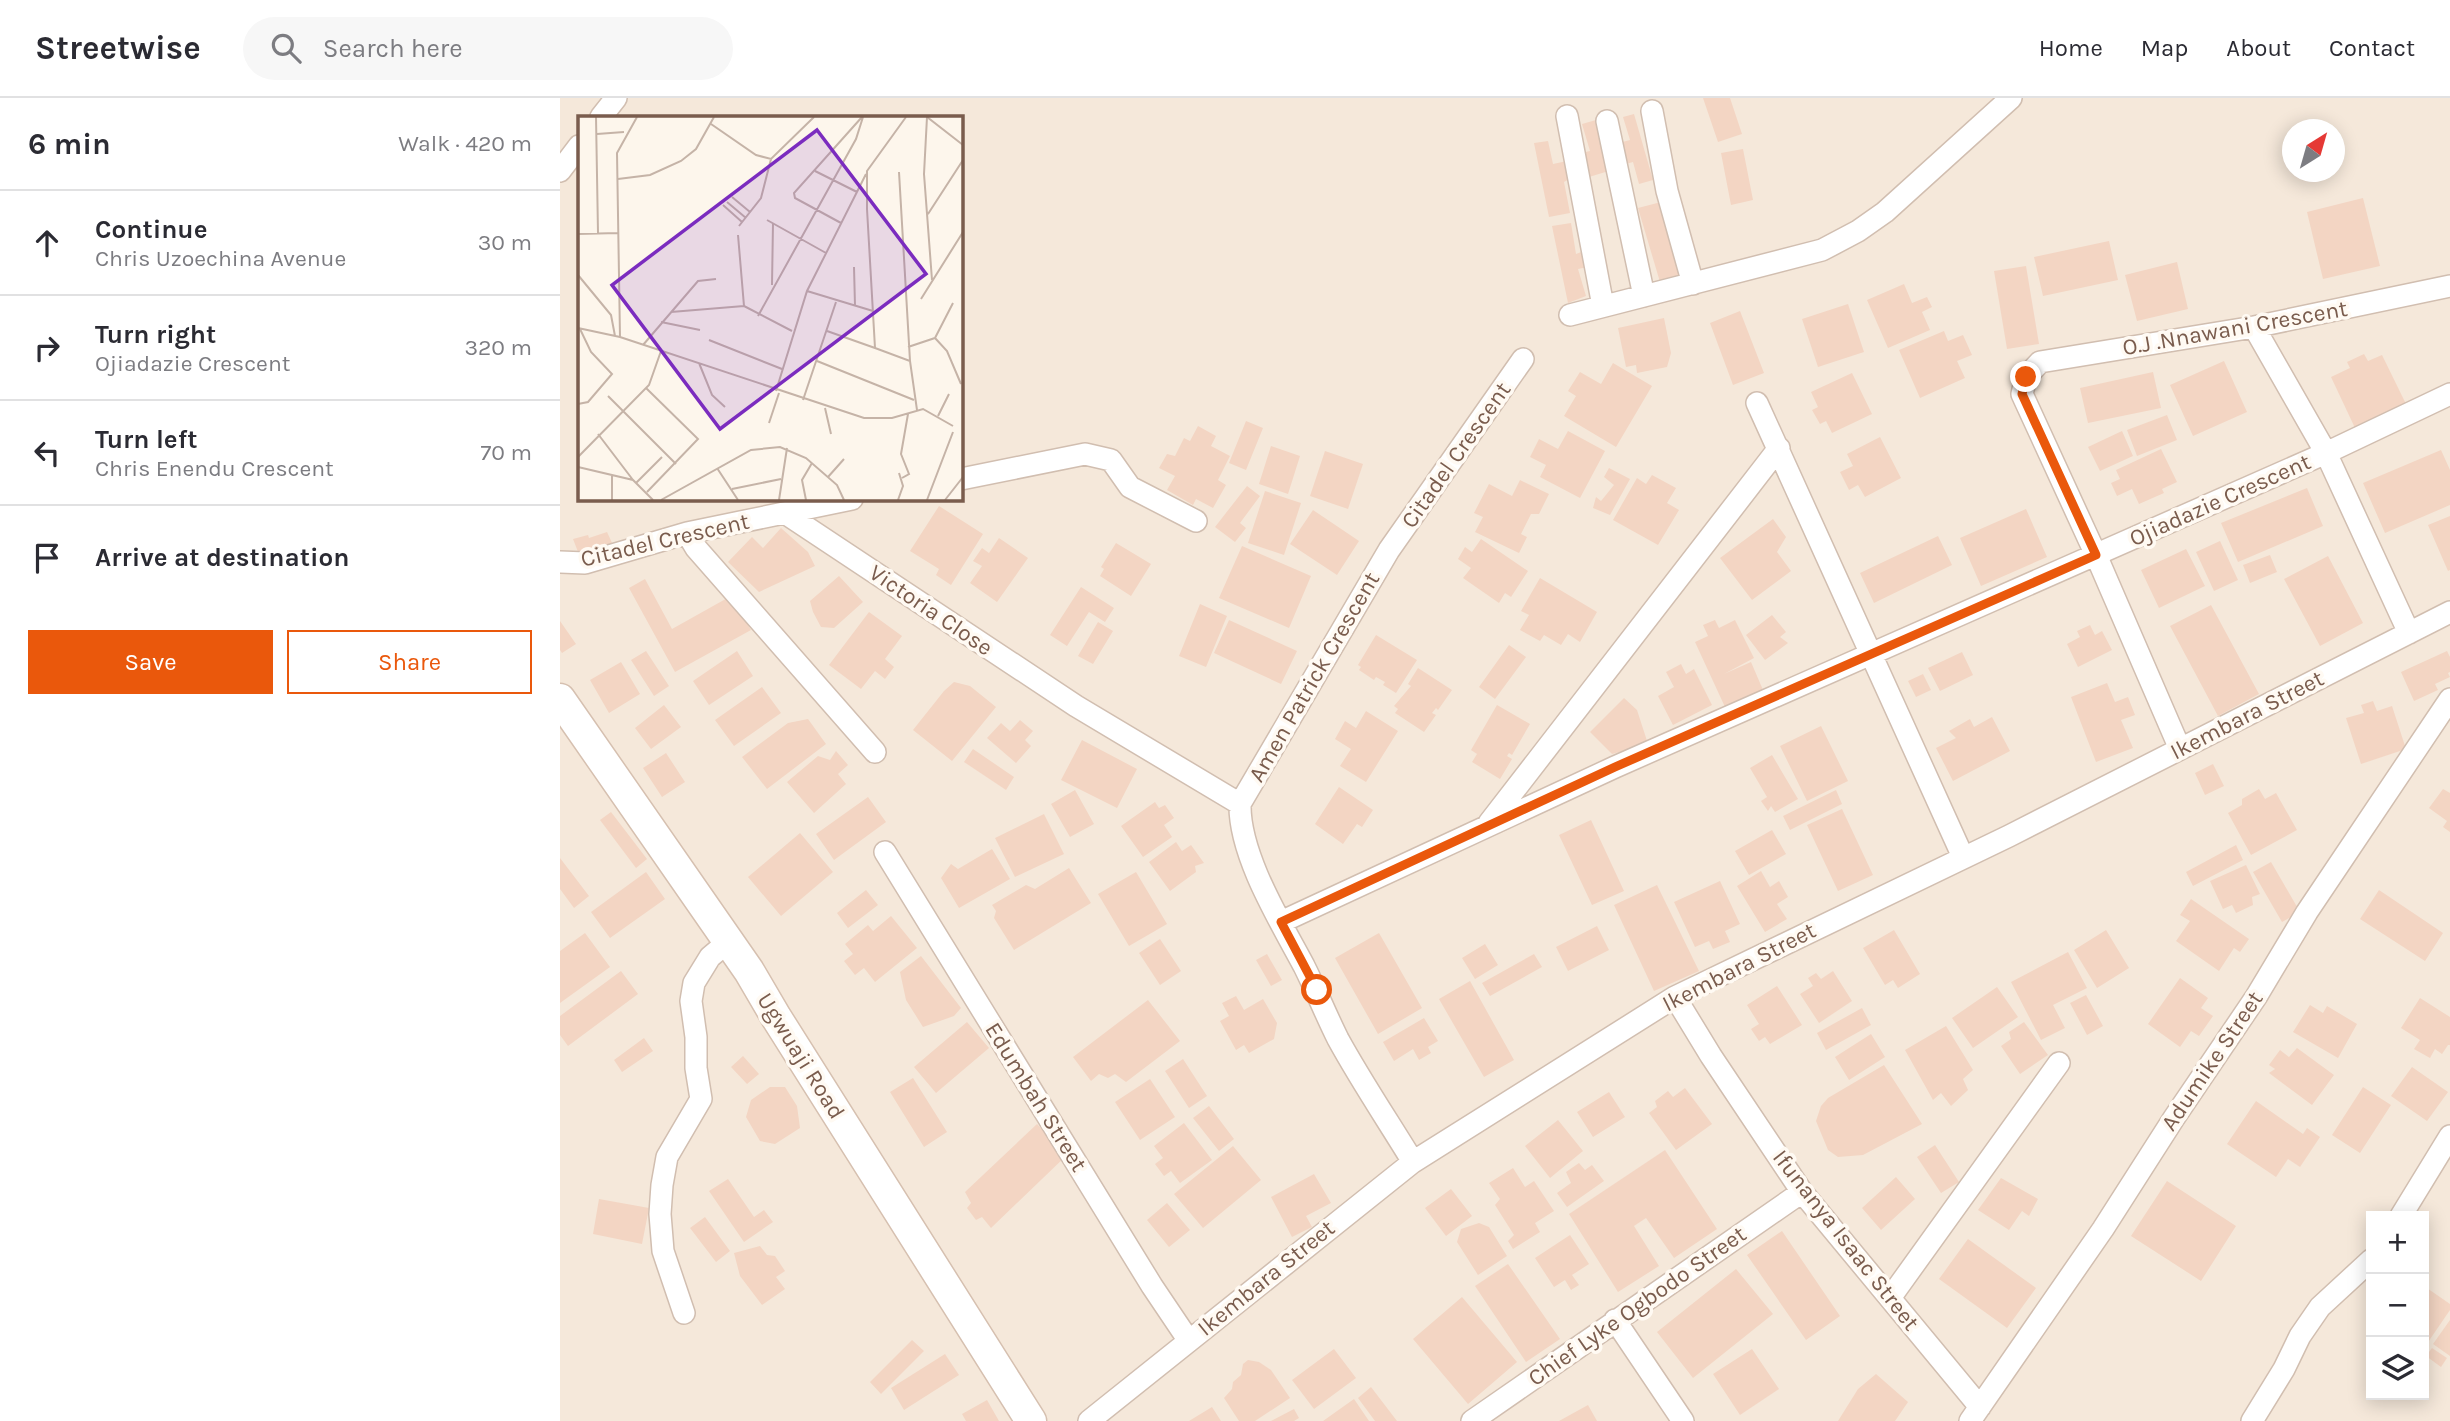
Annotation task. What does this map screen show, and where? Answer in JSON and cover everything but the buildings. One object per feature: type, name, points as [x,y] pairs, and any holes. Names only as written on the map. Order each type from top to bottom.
[{"type":"main road","name":"Ugwuaji Road","points":[[560,699],[749,971],[1031,1421]]},
{"type":"street","points":[[602,116],[616,98]]},
{"type":"street","points":[[1570,315],[1822,250],[1858,231],[1885,212],[2011,98]]},
{"type":"street","points":[[1652,111],[1667,191],[1693,284]]},
{"type":"street","points":[[1567,116],[1602,306]]},
{"type":"street","points":[[1606,121],[1644,296]]},
{"type":"street","points":[[560,171],[578,147]]},
{"type":"street","name":"O.J .Nnawani Crescent","points":[[2096,555],[2022,394],[2026,377],[2040,362],[2254,327],[2450,286]]},
{"type":"street","points":[[2254,327],[2326,453],[2409,633]]},
{"type":"street","name":"Citadel Crescent","points":[[1389,550],[1523,359]]},
{"type":"street","name":"Ojiadazie Crescent","points":[[1281,922],[1615,767],[2326,453],[2450,394]]},
{"type":"street","points":[[1757,403],[1963,857]]},
{"type":"street","points":[[1486,827],[1779,448]]},
{"type":"street","points":[[962,479],[1085,454],[1111,460],[1130,487],[1196,522]]},
{"type":"street","name":"Citadel Crescent","points":[[560,562],[585,563],[687,533],[847,500]]},
{"type":"street","name":"Victoria Close","points":[[785,513],[1076,706],[1240,804]]},
{"type":"street","points":[[687,533],[696,548],[874,752]]},
{"type":"street","name":"Amen Patrick Crescent","points":[[1240,804],[1389,550]]},
{"type":"street","points":[[2096,555],[2180,749]]},
{"type":"street","name":"Ikembara Street","points":[[1089,1421],[1413,1162],[1675,997],[2009,836],[2450,612]]},
{"type":"street","name":"Adumike Street","points":[[1975,1414],[2103,1229],[2256,997],[2322,889],[2450,699]]},
{"type":"street","points":[[1240,804],[1240,823],[1247,847],[1281,922],[1317,990],[1338,1038],[1413,1162]]},
{"type":"street","name":"Edumbah Street","points":[[885,852],[1152,1286],[1189,1341]]},
{"type":"street","points":[[684,1313],[663,1251],[660,1214],[662,1185],[667,1157],[701,1099],[691,1001],[694,984],[710,957],[729,941]]},
{"type":"street","name":"Ifunanya Isaac Street","points":[[1675,997],[1801,1192],[1867,1274],[1890,1298],[1975,1414]]},
{"type":"street","points":[[1890,1298],[2059,1063]]},
{"type":"street","points":[[2404,1211],[2450,1136]]},
{"type":"street","name":"Chief Lyke Ogbodo Street","points":[[1472,1421],[1801,1192]]},
{"type":"street","points":[[2252,1421],[2284,1369],[2300,1336],[2320,1307],[2366,1265]]},
{"type":"street","points":[[1615,1321],[1683,1421]]},
{"type":"shaded area","points":[[560,98],[2450,98],[2450,1421],[560,1421]]},
{"type":"route","points":[[1317,990],[1281,922],[1615,767],[2096,555],[2022,394],[2026,377]]}]
